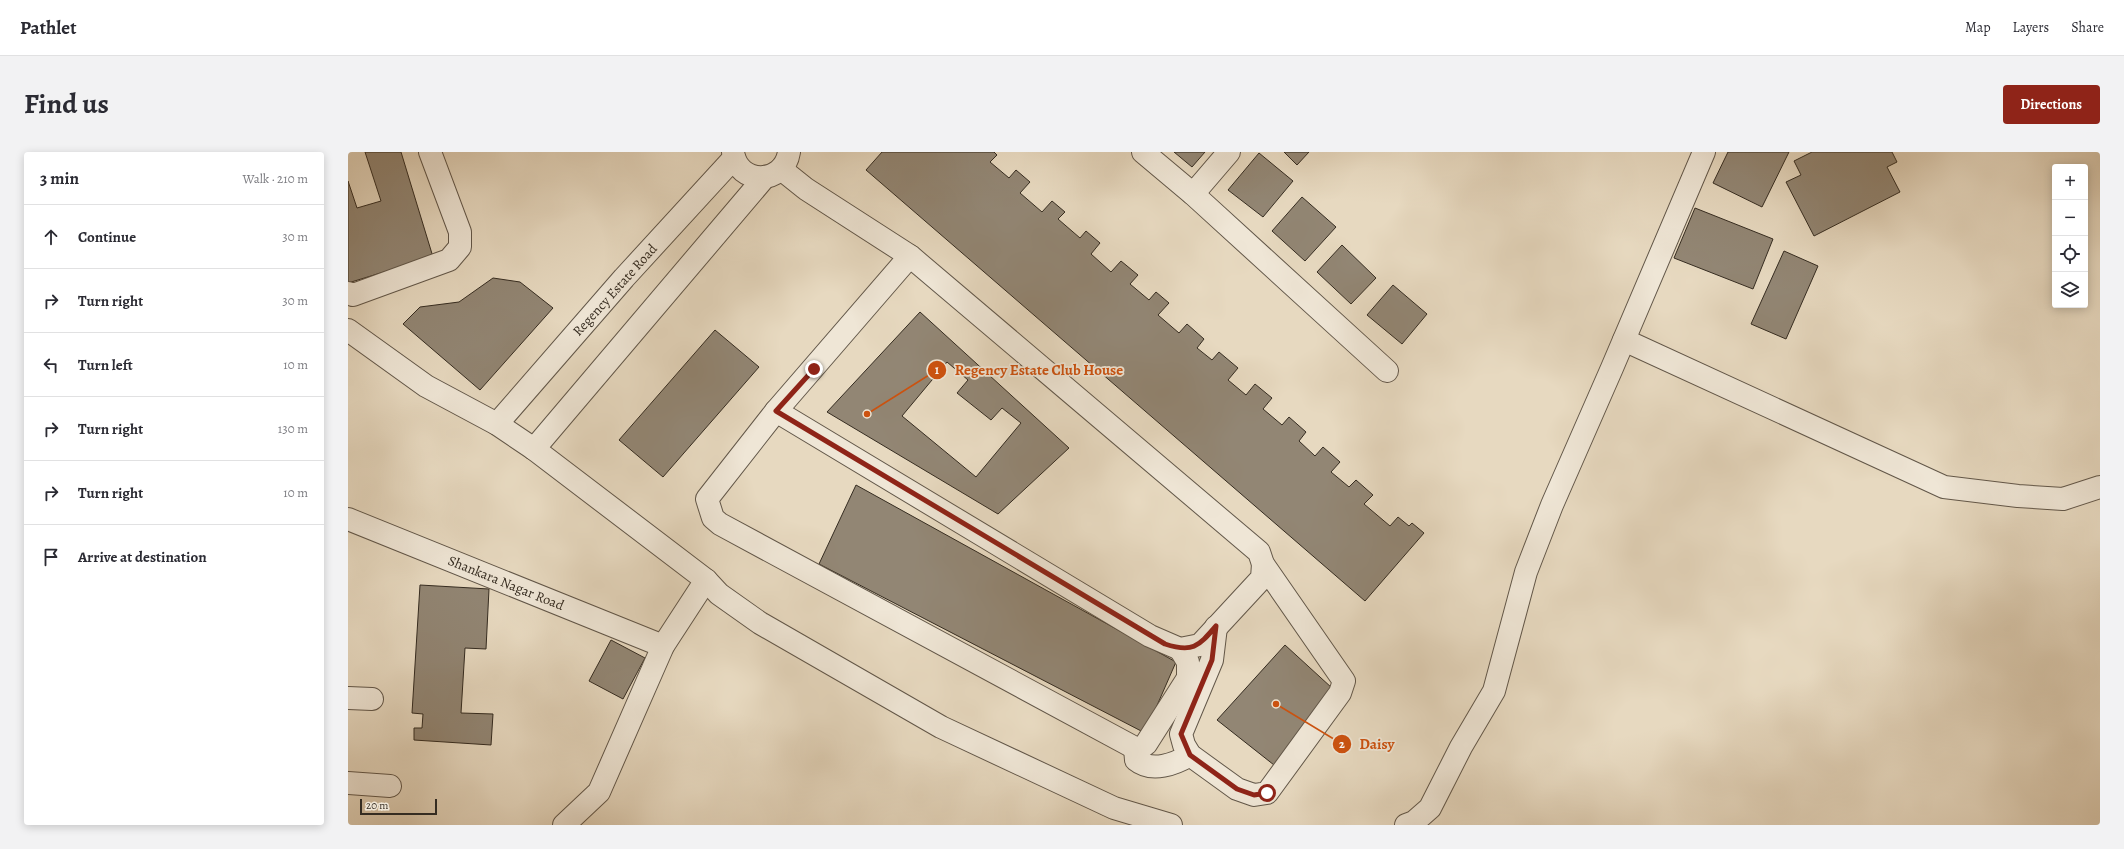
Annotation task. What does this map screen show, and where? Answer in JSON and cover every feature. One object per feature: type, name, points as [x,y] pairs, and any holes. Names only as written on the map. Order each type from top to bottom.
[{"type":"street","points":[[348,293],[353,295],[360,293],[449,260],[460,247],[460,232],[430,152]]},
{"type":"street","points":[[1143,152],[1193,194],[1387,371]]},
{"type":"street","points":[[1193,194],[1229,152]]},
{"type":"street","points":[[1413,824],[1430,808],[1461,747],[1494,691],[1526,572],[1552,505],[1704,152]]},
{"type":"street","points":[[734,155],[739,166],[746,173],[754,177],[778,166]]},
{"type":"street","name":"Regency Estate Road","points":[[497,424],[624,278],[734,155]]},
{"type":"street","points":[[778,166],[806,189],[910,256],[1259,552],[1263,564],[1344,681],[1340,693],[1267,793],[1254,795],[1237,789],[1190,755],[1181,734],[1212,660],[1216,626]]},
{"type":"street","points":[[534,449],[778,166]]},
{"type":"street","points":[[910,256],[776,411],[707,498],[713,518],[720,524],[1135,748],[1141,748],[1146,744],[1188,678],[1188,662],[1180,649]]},
{"type":"street","points":[[348,330],[426,386],[497,424],[534,449],[706,580],[718,594],[760,623],[941,728],[1114,808],[1171,825]]},
{"type":"street","points":[[1624,340],[1944,488],[2018,496],[2063,498],[2100,487]]},
{"type":"street","points":[[776,411],[1150,636],[1180,649],[1200,645],[1262,578],[1263,564]]},
{"type":"street","name":"Shankara Nagar Road","points":[[348,519],[663,646]]},
{"type":"street","points":[[564,825],[599,792],[663,646],[706,580]]},
{"type":"street","points":[[348,698],[372,699]]},
{"type":"street","points":[[1135,748],[1136,760],[1140,763],[1152,765],[1160,766],[1177,762],[1190,755]]},
{"type":"street","points":[[348,783],[390,786]]},
{"type":"building","points":[[365,152],[401,152],[433,257],[348,283],[348,181],[357,208],[381,201]]},
{"type":"building","points":[[882,152],[994,152],[997,155],[990,162],[1009,178],[1016,170],[1030,182],[1020,193],[1042,212],[1052,201],[1065,212],[1058,219],[1080,238],[1086,231],[1100,243],[1091,254],[1111,272],[1121,261],[1138,275],[1130,284],[1149,300],[1156,292],[1169,303],[1158,315],[1179,333],[1187,324],[1204,339],[1197,348],[1212,360],[1219,352],[1238,368],[1228,380],[1246,395],[1255,384],[1272,398],[1263,409],[1282,425],[1289,417],[1306,432],[1299,441],[1315,456],[1323,447],[1340,462],[1331,472],[1349,487],[1356,480],[1373,495],[1364,504],[1390,526],[1398,517],[1409,526],[1412,523],[1424,533],[1365,601],[866,170]]},
{"type":"building","points":[[1174,152],[1205,152],[1192,167]]},
{"type":"building","points":[[1284,152],[1309,152],[1297,165]]},
{"type":"building","points":[[1728,152],[1789,152],[1762,207],[1713,183]]},
{"type":"building","points":[[1812,152],[1892,152],[1897,162],[1887,167],[1900,192],[1814,236],[1786,182],[1801,175],[1794,161]]},
{"type":"building","points":[[1259,153],[1293,181],[1263,217],[1228,190]]},
{"type":"building","points":[[1302,197],[1336,227],[1305,261],[1272,231]]},
{"type":"building","points":[[1695,208],[1773,239],[1753,289],[1674,258]]},
{"type":"building","points":[[1342,245],[1376,278],[1351,304],[1317,272]]},
{"type":"building","points":[[1784,251],[1818,266],[1786,339],[1751,324]]},
{"type":"building","points":[[493,278],[520,282],[553,308],[480,390],[403,324],[420,307],[459,302]]},
{"type":"building","points":[[1393,285],[1427,314],[1402,344],[1367,315]]},
{"type":"building","points":[[920,312],[1069,448],[998,514],[827,412]],"holes":[[[947,362],[968,380],[957,393],[991,420],[1002,408],[1021,423],[976,477],[902,416]]]},
{"type":"building","points":[[715,330],[759,367],[663,477],[619,440]]},
{"type":"building","points":[[856,485],[1176,662],[1145,733],[819,564]]},
{"type":"building","points":[[420,585],[489,589],[486,649],[465,648],[461,713],[493,714],[491,745],[414,740],[414,728],[422,728],[423,714],[412,713]]},
{"type":"building","points":[[611,640],[645,658],[623,699],[589,681]]},
{"type":"building","points":[[1285,645],[1332,688],[1274,765],[1217,720]]},
{"type":"place","name":"Regency Estate Club House","points":[[867,414]]},
{"type":"place","name":"Daisy","points":[[1276,704]]},
{"type":"route","points":[[814,369],[776,411],[1165,644],[1180,649],[1200,645],[1216,626],[1212,660],[1181,734],[1184,745],[1190,755],[1237,789],[1254,795],[1267,793]]}]
